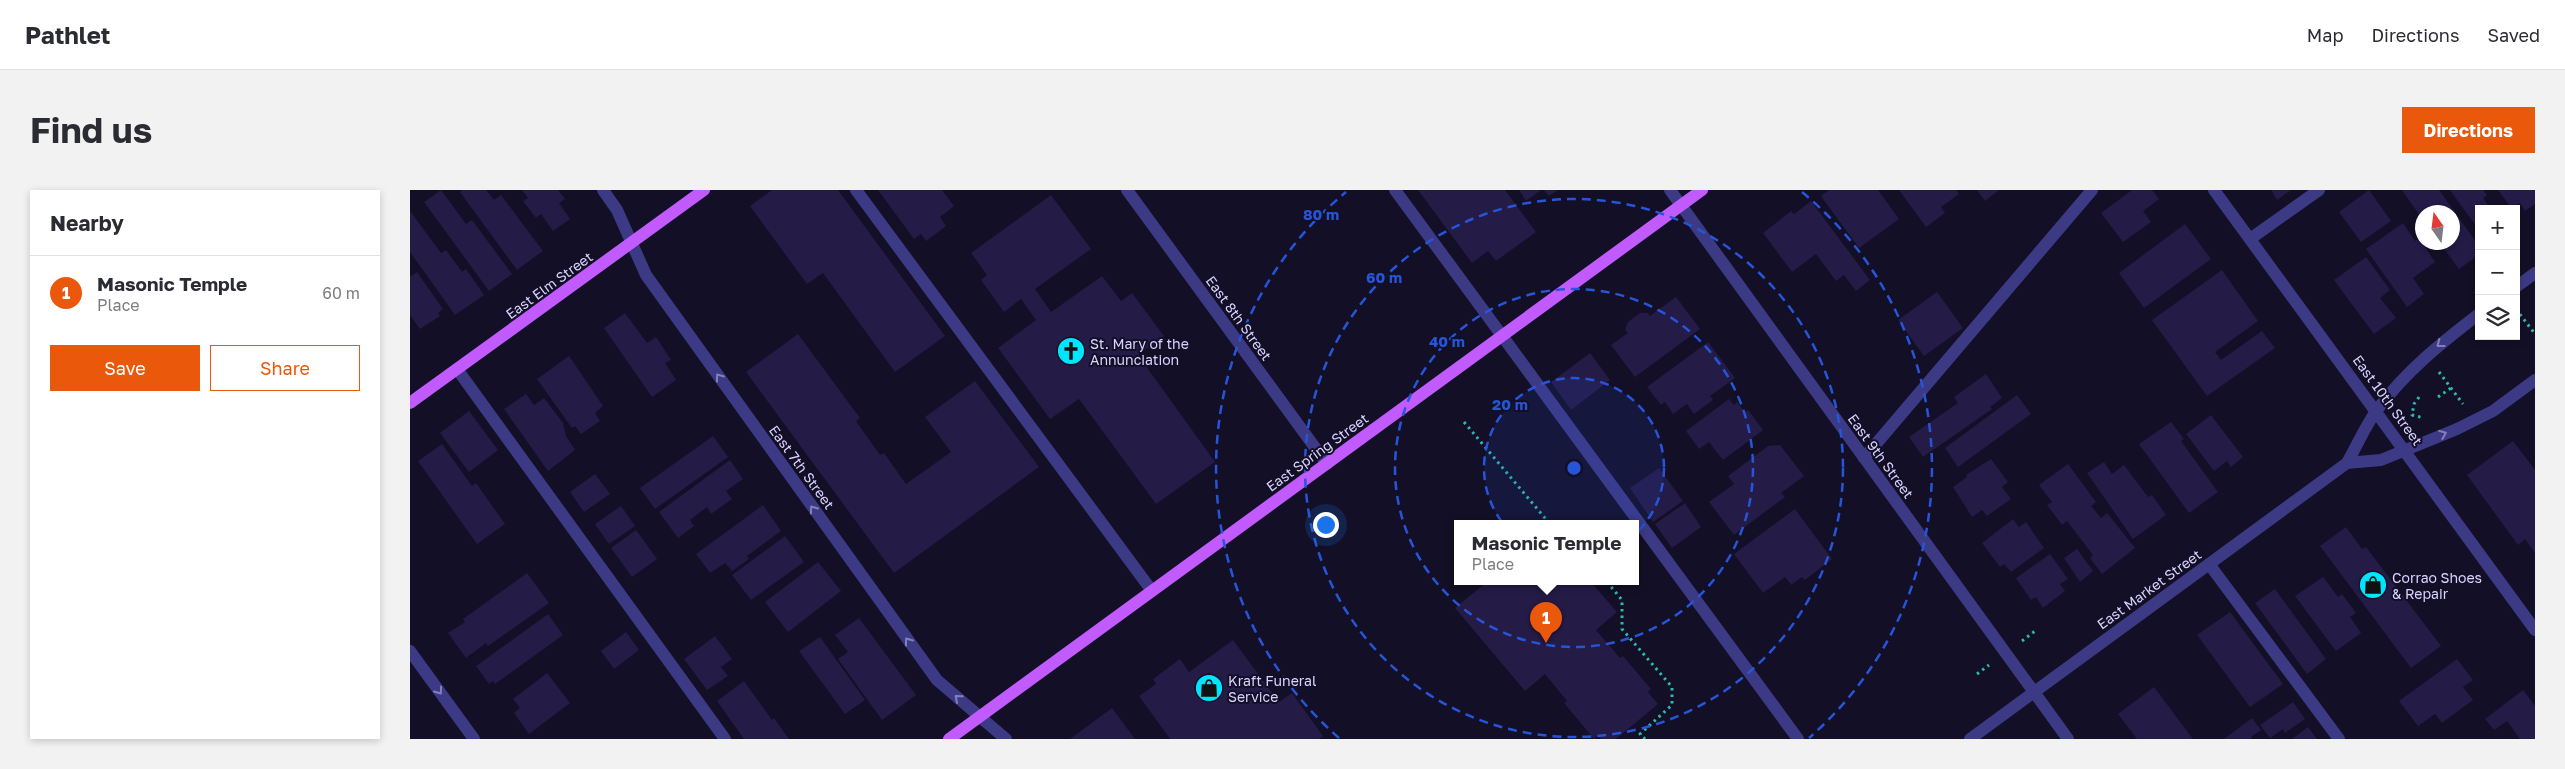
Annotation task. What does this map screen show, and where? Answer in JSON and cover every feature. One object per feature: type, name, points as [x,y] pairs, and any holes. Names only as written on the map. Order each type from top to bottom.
[{"type":"main road","name":"East Elm Street","points":[[410,403],[704,190]]},
{"type":"main road","name":"East Spring Street","points":[[949,739],[1702,190]]},
{"type":"street","name":"East 7th Street","points":[[603,190],[618,210],[646,275],[937,680],[1006,739]]},
{"type":"street","points":[[856,190],[1152,590]]},
{"type":"street","name":"East 8th Street","points":[[1127,190],[1326,464]]},
{"type":"street","points":[[1396,190],[1637,520]]},
{"type":"street","name":"East 9th Street","points":[[1670,190],[2068,739]]},
{"type":"street","points":[[1864,458],[2092,190]]},
{"type":"street","name":"East 10th Street","points":[[2214,190],[2406,450],[2535,630]]},
{"type":"street","points":[[2250,239],[2319,190]]},
{"type":"street","points":[[2520,284],[2535,273]]},
{"type":"street","name":"East Market Street","points":[[1970,739],[2347,463],[2376,411],[2425,357],[2475,317]]},
{"type":"street","points":[[457,369],[725,739]]},
{"type":"street","points":[[2347,463],[2380,460],[2406,450],[2493,411],[2535,380]]},
{"type":"street","points":[[1639,523],[1798,739]]},
{"type":"street","points":[[2208,564],[2339,739]]},
{"type":"street","points":[[410,651],[474,739]]},
{"type":"path","points":[[2520,313],[2533,328],[2535,334]]},
{"type":"path","points":[[2433,377],[2438,370],[2466,408],[2457,410]]},
{"type":"path","points":[[2438,397],[2451,388]]},
{"type":"path","points":[[2423,390],[2414,404],[2412,415],[2422,418],[2431,416]]},
{"type":"path","points":[[1464,422],[1547,520]]},
{"type":"path","points":[[1610,585],[1622,600],[1622,629],[1672,687],[1672,705],[1640,734],[1645,739]]},
{"type":"building","points":[[441,190],[466,224],[472,220],[512,274],[489,291],[424,202]]},
{"type":"building","points":[[462,190],[486,190],[494,200],[501,195],[543,251],[517,270],[460,192]]},
{"type":"building","points":[[522,190],[558,190],[565,199],[559,203],[570,219],[553,231],[541,214],[536,218],[523,201],[528,198]]},
{"type":"building","points":[[772,190],[838,190],[945,336],[895,372],[823,273],[807,284],[750,206]]},
{"type":"building","points":[[878,190],[942,190],[954,206],[940,217],[946,226],[926,241],[921,234],[914,239]]},
{"type":"building","points":[[1418,190],[1505,190],[1536,232],[1496,261],[1488,251],[1472,263]]},
{"type":"building","points":[[1519,190],[1541,190],[1526,201]]},
{"type":"building","points":[[1544,190],[1558,190],[1549,196]]},
{"type":"building","points":[[1829,190],[1878,190],[1899,219],[1859,248],[1821,196]]},
{"type":"building","points":[[1899,190],[1956,190],[1959,194],[1941,207],[1945,213],[1926,227]]},
{"type":"building","points":[[1977,190],[1999,190],[1985,201]]},
{"type":"building","points":[[2132,190],[2152,190],[2159,199],[2143,211],[2151,222],[2123,242],[2101,213]]},
{"type":"building","points":[[2271,190],[2291,190],[2277,200]]},
{"type":"building","points":[[2369,190],[2391,221],[2361,242],[2339,212]]},
{"type":"building","points":[[2402,190],[2439,190],[2450,205],[2415,205],[2415,209]]},
{"type":"building","points":[[2450,190],[2483,190],[2487,195],[2483,198],[2488,205],[2475,205],[2475,224]]},
{"type":"building","points":[[2498,190],[2535,190],[2535,204],[2525,211],[2520,203],[2509,205]]},
{"type":"building","name":"St. Mary of the Annunciation","points":[[1051,195],[1091,249],[1035,289],[1051,312],[1102,276],[1121,301],[1132,293],[1164,336],[1138,355],[1215,462],[1156,504],[1079,399],[1050,419],[998,348],[1036,320],[1021,299],[1004,312],[981,280],[987,275],[971,253]]},
{"type":"building","points":[[1811,201],[1870,280],[1856,291],[1844,275],[1836,281],[1816,254],[1792,272],[1763,233],[1791,211],[1794,214]]},
{"type":"building","points":[[410,211],[441,253],[446,250],[462,272],[466,269],[484,295],[455,315],[410,252]]},
{"type":"building","points":[[2460,219],[2475,240],[2475,257],[2459,269],[2445,250],[2460,250]]},
{"type":"building","points":[[2403,223],[2415,241],[2415,250],[2427,250],[2435,262],[2413,278],[2424,294],[2407,307],[2366,249]]},
{"type":"building","points":[[2185,224],[2211,259],[2144,308],[2119,273]]},
{"type":"building","points":[[2366,257],[2390,290],[2380,298],[2396,318],[2374,334],[2334,280]]},
{"type":"building","points":[[2222,270],[2258,321],[2215,352],[2221,360],[2262,331],[2275,348],[2207,396],[2152,320]]},
{"type":"building","points":[[417,272],[443,309],[438,313],[440,316],[420,329],[410,315],[410,275]]},
{"type":"building","points":[[1937,292],[1963,328],[1924,356],[1898,320]]},
{"type":"building","points":[[1676,297],[1700,329],[1635,377],[1611,345],[1628,333],[1625,330],[1628,322],[1640,313],[1648,313],[1650,316]]},
{"type":"building","points":[[625,313],[647,343],[656,337],[671,360],[665,363],[676,380],[652,397],[604,328]]},
{"type":"building","points":[[798,334],[860,418],[856,421],[880,455],[884,453],[906,484],[951,452],[925,417],[975,381],[1039,467],[894,573],[746,372]]},
{"type":"building","points":[[1708,342],[1735,378],[1710,396],[1713,400],[1694,414],[1687,404],[1673,414],[1665,402],[1661,405],[1647,387]]},
{"type":"building","points":[[1590,353],[1610,380],[1571,410],[1551,382]]},
{"type":"building","points":[[569,356],[603,406],[595,413],[600,421],[581,434],[575,426],[572,428],[537,379]]},
{"type":"building","points":[[1986,374],[2002,398],[1990,407],[1992,409],[1923,457],[1909,437],[1958,403],[1954,397]]},
{"type":"building","points":[[526,394],[534,405],[544,398],[563,423],[566,436],[575,450],[548,471],[504,409]]},
{"type":"building","points":[[2017,395],[2031,414],[1958,467],[1945,448]]},
{"type":"building","points":[[1729,399],[1734,405],[1737,402],[1745,412],[1748,410],[1763,430],[1723,460],[1709,442],[1699,449],[1686,431]]},
{"type":"building","points":[[469,411],[498,450],[469,472],[440,433]]},
{"type":"building","points":[[2211,415],[2243,457],[2231,467],[2227,461],[2214,471],[2186,434]]},
{"type":"building","points":[[2171,422],[2184,439],[2181,441],[2218,492],[2189,513],[2139,444]]},
{"type":"building","points":[[713,436],[728,457],[655,509],[640,488]]},
{"type":"building","points":[[2513,441],[2535,470],[2535,553],[2525,539],[2518,545],[2467,475]]},
{"type":"building","points":[[442,444],[472,486],[476,483],[505,524],[477,544],[418,461]]},
{"type":"building","points":[[1780,445],[1804,476],[1781,493],[1785,497],[1734,535],[1709,502],[1734,484],[1728,476],[1768,446]]},
{"type":"building","points":[[1991,459],[2008,482],[2002,487],[2011,499],[1987,516],[1982,510],[1972,517],[1953,487],[1967,477],[1966,475]]},
{"type":"building","points":[[730,460],[743,479],[726,491],[732,499],[711,514],[707,507],[690,520],[694,526],[678,538],[659,512]]},
{"type":"building","points":[[2104,462],[2112,474],[2124,465],[2148,497],[2152,495],[2166,515],[2133,539],[2087,473]]},
{"type":"building","points":[[2068,464],[2096,502],[2091,506],[2101,518],[2107,513],[2135,548],[2102,574],[2090,558],[2093,555],[2067,521],[2062,525],[2047,505],[2052,502],[2039,485]]},
{"type":"building","points":[[1659,468],[1683,501],[1653,522],[1630,488]]},
{"type":"building","points":[[595,474],[610,494],[584,512],[570,492]]},
{"type":"building","points":[[1685,503],[1701,527],[1672,548],[1655,524]]},
{"type":"building","points":[[763,505],[781,531],[747,556],[749,559],[732,571],[725,563],[710,573],[696,554]]},
{"type":"building","points":[[621,506],[635,526],[609,544],[595,524]]},
{"type":"building","points":[[1795,509],[1832,559],[1805,580],[1802,577],[1791,585],[1785,577],[1763,593],[1734,554]]},
{"type":"building","points":[[2013,519],[2019,527],[2026,522],[2044,548],[2011,572],[2004,564],[2000,567],[1982,543]]},
{"type":"building","name":"Corrao Shoes & Repair","points":[[2346,527],[2362,549],[2366,547],[2441,646],[2411,668],[2320,546]]},
{"type":"building","points":[[636,530],[657,559],[632,577],[611,548]]},
{"type":"building","points":[[785,536],[804,562],[751,600],[732,575]]},
{"type":"building","points":[[2077,549],[2093,571],[2080,582],[2064,558]]},
{"type":"building","points":[[2050,554],[2068,579],[2060,584],[2065,591],[2043,608],[2036,597],[2031,600],[2016,578]]},
{"type":"building","points":[[818,562],[841,591],[788,632],[765,602]]},
{"type":"building","points":[[527,573],[549,603],[488,646],[486,643],[466,658],[448,633],[465,622],[463,619]]},
{"type":"building","points":[[2323,577],[2338,597],[2342,594],[2356,613],[2350,617],[2361,633],[2336,651],[2295,596]]},
{"type":"building","points":[[1483,585],[1594,585],[1617,612],[1596,630],[1620,658],[1623,656],[1651,689],[1648,692],[1658,704],[1616,739],[1601,739],[1598,735],[1594,739],[1564,703],[1567,701],[1545,674],[1525,691],[1455,608]]},
{"type":"building","points":[[2275,589],[2326,659],[2307,674],[2255,603]]},
{"type":"building","points":[[2230,612],[2283,684],[2250,707],[2197,635]]},
{"type":"building","points":[[548,614],[563,635],[495,684],[493,681],[489,684],[476,666]]},
{"type":"building","points":[[859,618],[916,695],[882,720],[838,659],[848,652],[835,635]]},
{"type":"building","points":[[626,632],[639,650],[614,669],[601,651]]},
{"type":"building","points":[[715,636],[732,659],[721,667],[728,676],[707,690],[684,659]]},
{"type":"building","points":[[820,637],[865,700],[845,714],[799,651]]},
{"type":"building","name":"Kraft Funeral Service","points":[[1233,640],[1279,702],[1292,693],[1323,736],[1319,739],[1170,739],[1139,696],[1156,684],[1153,679],[1180,659],[1189,672]]},
{"type":"building","points":[[2457,659],[2473,680],[2463,687],[2473,700],[2442,723],[2435,714],[2418,726],[2399,701]]},
{"type":"building","points":[[547,673],[570,703],[529,734],[514,713],[520,708],[513,699]]},
{"type":"building","points":[[744,681],[772,720],[774,718],[789,739],[744,739],[717,701]]},
{"type":"building","points":[[2154,687],[2193,739],[2137,739],[2118,714]]},
{"type":"building","points":[[2523,690],[2535,706],[2535,739],[2520,739],[2507,721],[2494,730],[2485,719]]},
{"type":"building","points":[[2293,702],[2305,719],[2285,733],[2283,729],[2270,738],[2260,725]]},
{"type":"building","points":[[1112,708],[1135,739],[1070,739]]},
{"type":"building","points":[[2252,718],[2261,730],[2251,737],[2252,739],[2224,739]]},
{"type":"building","points":[[2308,727],[2317,739],[2292,739]]},
{"type":"place","name":"St. Mary of the Annunciation","points":[[1071,351]]},
{"type":"place","name":"Corrao Shoes & Repair","points":[[2373,585]]},
{"type":"place","name":"Masonic Temple","points":[[1546,643]]},
{"type":"place","name":"Kraft Funeral Service","points":[[1209,688]]}]
